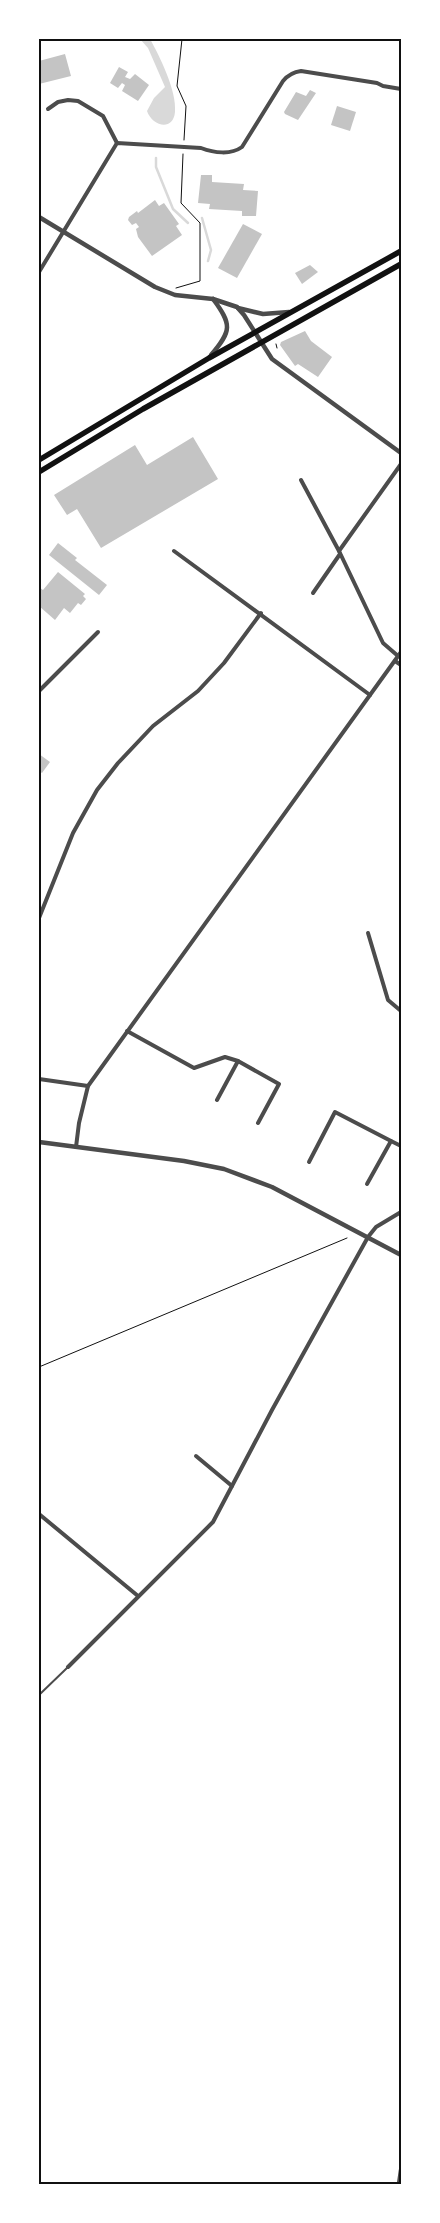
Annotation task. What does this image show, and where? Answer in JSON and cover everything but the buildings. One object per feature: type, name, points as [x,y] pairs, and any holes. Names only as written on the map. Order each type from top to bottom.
[{"type":"main road","points":[[39,460],[254,332],[401,251]]},
{"type":"main road","points":[[39,472],[143,409],[262,344],[401,264]]},
{"type":"street","points":[[117,143],[201,148],[208,151],[232,153],[238,151],[282,81],[289,74],[295,72],[301,71],[339,77],[401,89]]},
{"type":"street","points":[[48,109],[58,102],[78,101],[103,116],[117,143]]},
{"type":"street","points":[[39,272],[117,143]]},
{"type":"street","points":[[39,217],[155,288],[175,295],[213,299],[263,314],[291,312]]},
{"type":"street","points":[[209,358],[220,345],[228,327],[225,315],[213,299]]},
{"type":"street","points":[[237,307],[272,359],[401,453]]},
{"type":"street","points":[[312,593],[401,464]]},
{"type":"street","points":[[76,1146],[79,1123],[88,1086],[400,654],[383,643],[340,552],[301,480]]},
{"type":"street","points":[[174,551],[370,695]]},
{"type":"street","points":[[39,918],[81,817],[102,784],[118,763],[153,726],[198,691],[224,663],[261,614]]},
{"type":"street","points":[[39,692],[98,632]]},
{"type":"street","points":[[395,661],[401,665]]},
{"type":"street","points":[[368,933],[388,1000],[401,1011]]},
{"type":"street","points":[[127,1031],[194,1068],[225,1057],[238,1061],[279,1084],[258,1123]]},
{"type":"street","points":[[217,1100],[238,1061]]},
{"type":"street","points":[[39,1079],[88,1086]]},
{"type":"street","points":[[309,1162],[335,1112],[401,1146]]},
{"type":"street","points":[[367,1184],[391,1141]]},
{"type":"street","points":[[39,1142],[184,1161],[224,1169],[272,1187],[401,1255]]},
{"type":"street","points":[[68,1667],[207,1529],[368,1237],[376,1227],[401,1212]]},
{"type":"street","points":[[196,1456],[232,1486]]},
{"type":"street","points":[[39,1514],[138,1596]]},
{"type":"street","points":[[399,2184],[401,2170]]},
{"type":"lane","points":[[39,1696],[68,1667]]},
{"type":"path","points":[[173,289],[200,281],[200,223],[181,203],[186,106],[177,86],[182,39]]},
{"type":"path","points":[[276,344],[277,348]]},
{"type":"path","points":[[39,1367],[347,1238]]},
{"type":"shaded area","points":[[140,39],[150,39],[171,84],[175,112],[173,118],[167,124],[162,125],[153,120],[147,111],[154,98],[165,87],[148,48]]},
{"type":"waterway","points":[[156,158],[156,167],[173,209],[188,223]]},
{"type":"waterway","points":[[202,218],[211,250],[208,261]]}]
